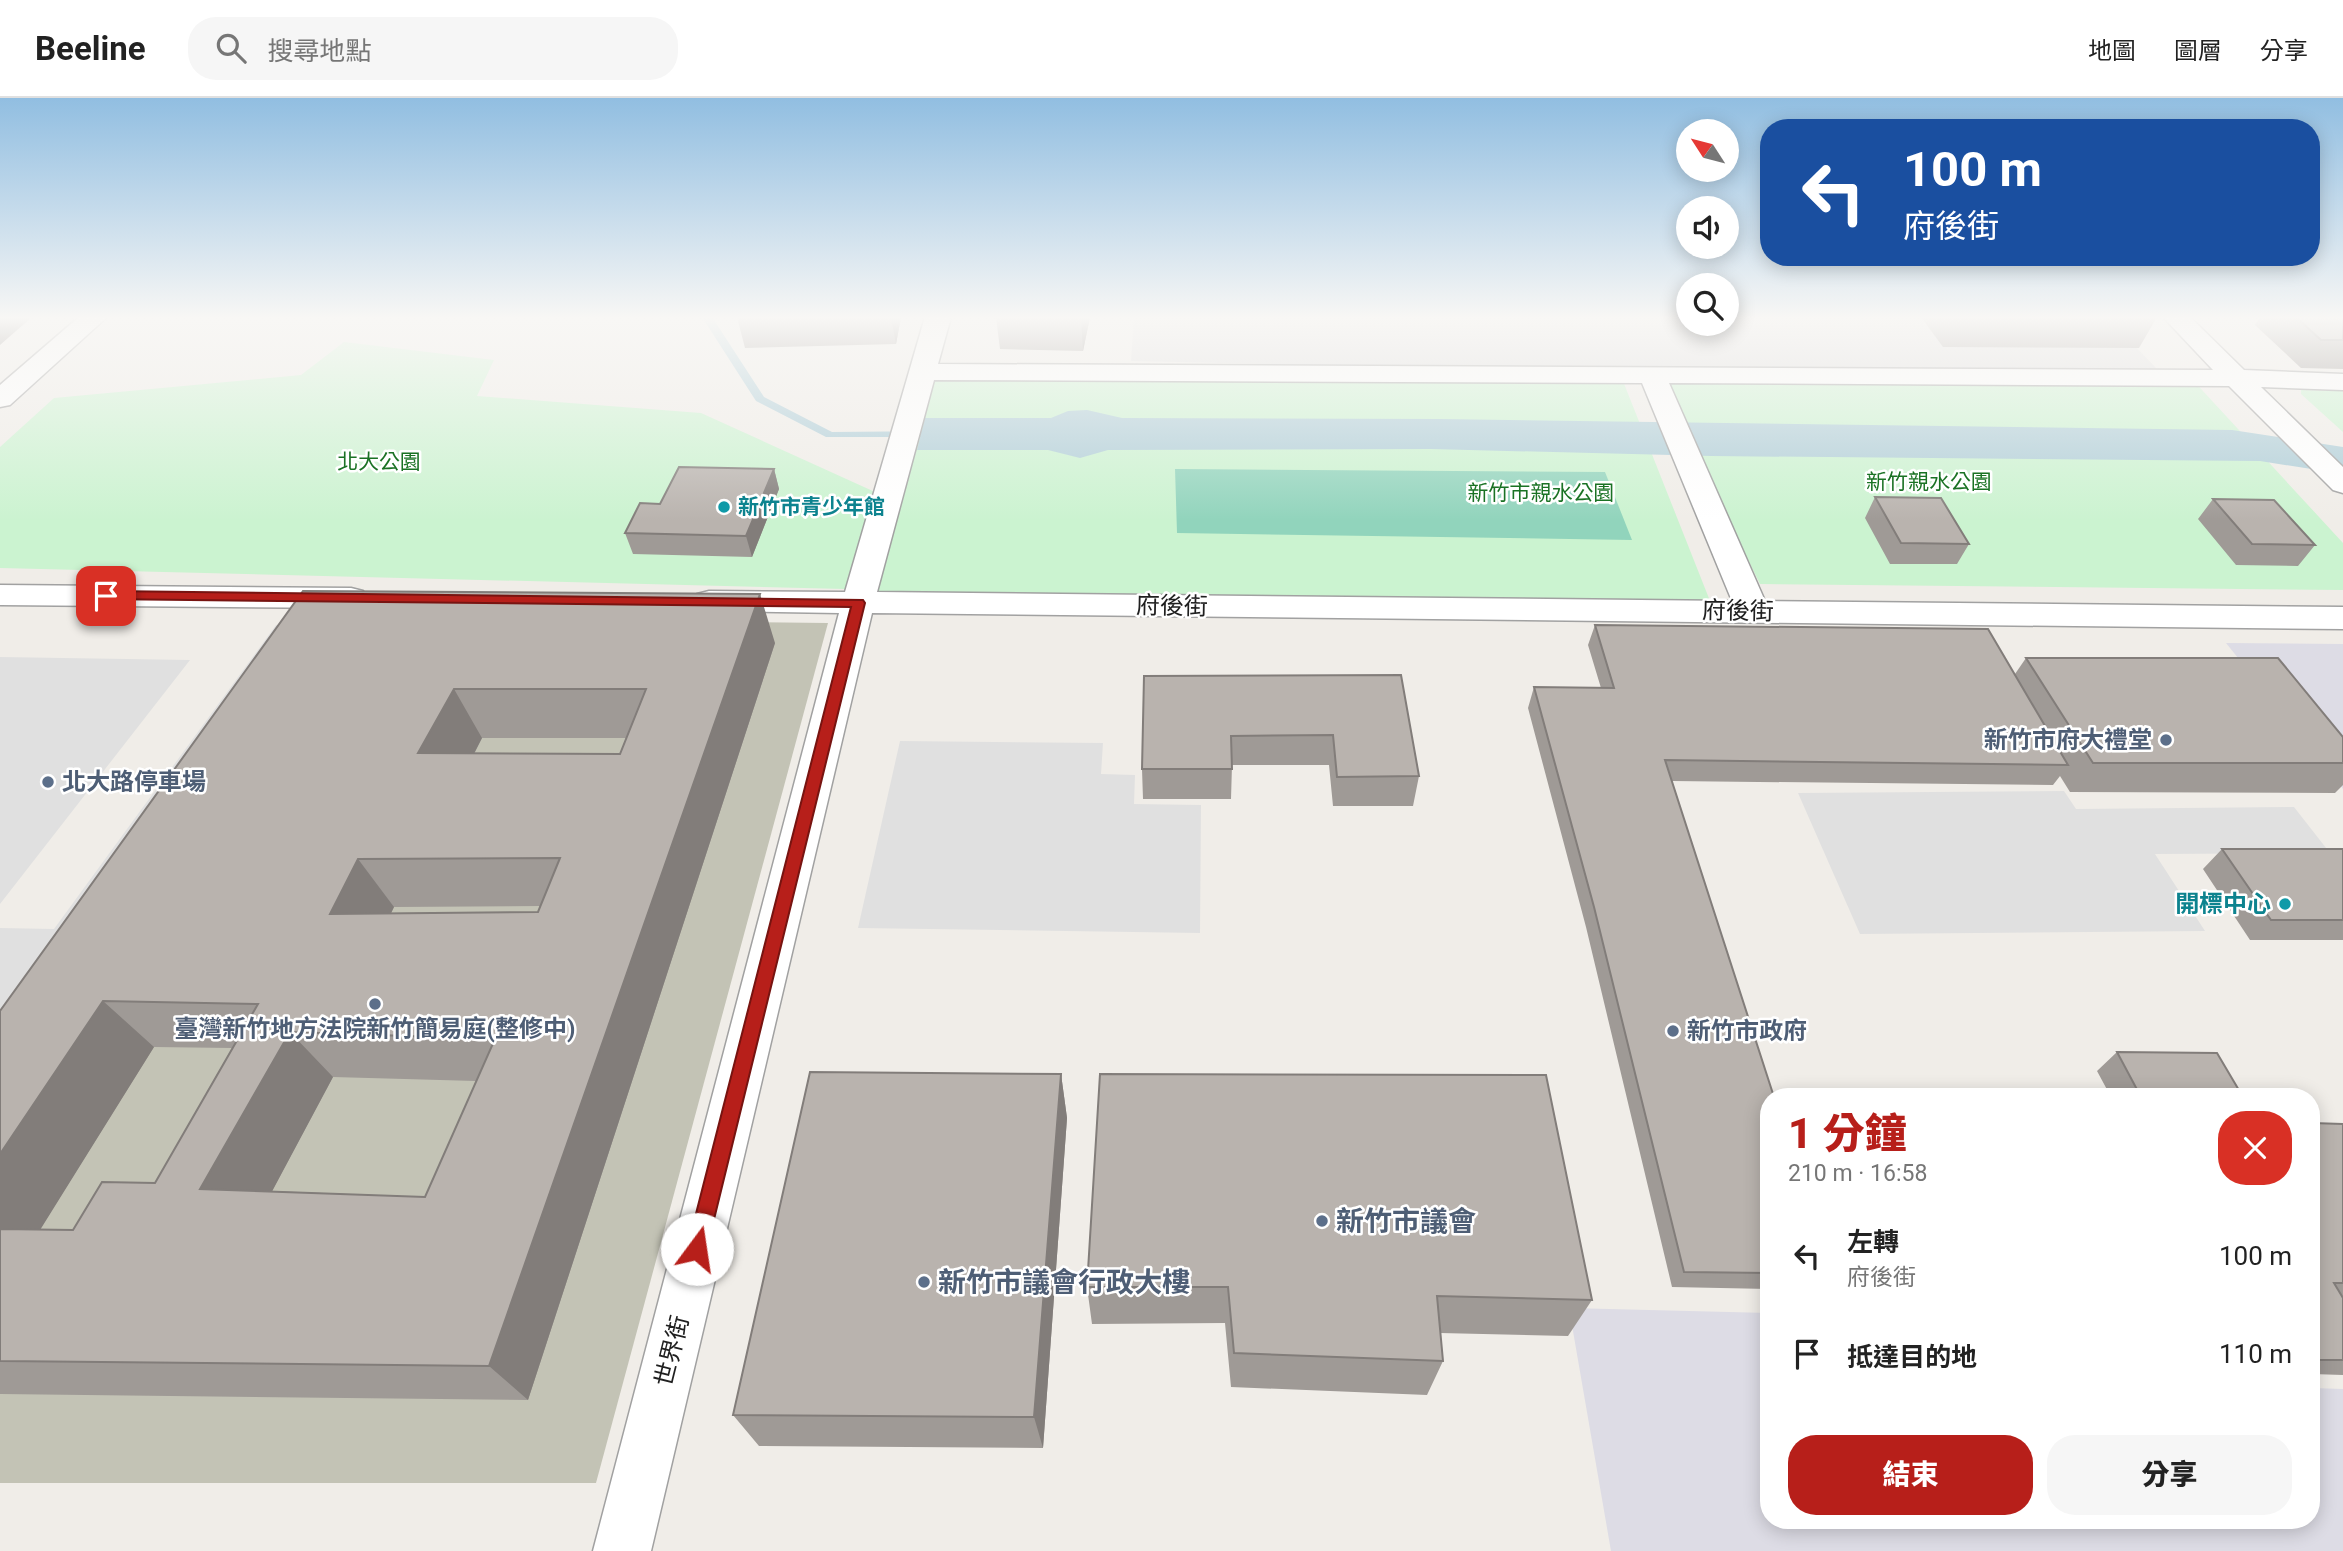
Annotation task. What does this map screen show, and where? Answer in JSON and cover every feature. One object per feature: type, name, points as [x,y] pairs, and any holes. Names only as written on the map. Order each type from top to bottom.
[{"type":"street","points":[[0,399],[16,385]]},
{"type":"street","name":"世界街","points":[[622,1551],[858,603],[919,385]]},
{"type":"street","points":[[1656,385],[1753,612]]},
{"type":"street","points":[[2243,385],[2340,482]]},
{"type":"street","points":[[0,594],[383,598]]},
{"type":"street","name":"府後街","points":[[677,601],[2343,618]]},
{"type":"shaded area","name":"臺灣新竹地方法院新竹簡易庭(整修中)","points":[[333,617],[828,623],[596,1483],[0,1483],[0,1101]]},
{"type":"shaded area","points":[[276,625],[312,628],[0,1083],[0,928],[54,929]]},
{"type":"shaded area","points":[[2226,643],[2343,644],[2343,789]]},
{"type":"shaded area","name":"北大路停車場","points":[[0,657],[190,660],[0,904]]},
{"type":"shaded area","points":[[900,741],[1103,743],[1101,774],[1135,775],[1134,804],[1201,805],[1200,933],[858,928]]},
{"type":"shaded area","points":[[2064,791],[2076,809],[2294,807],[2330,853],[2155,854],[2205,931],[1860,934],[1798,793]]},
{"type":"shaded area","points":[[1569,1308],[1760,1313],[1760,1529],[2320,1529],[2320,1388],[2343,1389],[2343,1551],[1611,1551]]},
{"type":"green space","name":"北大公園","points":[[196,385],[482,385],[477,396],[701,413],[875,492],[845,589],[0,568],[0,447],[54,398]]},
{"type":"green space","name":"新竹市親水公園","points":[[919,385],[1624,385],[1714,611],[858,603]]},
{"type":"green space","name":"新竹親水公園","points":[[1661,385],[2197,385],[2343,543],[2343,590],[1760,584]]},
{"type":"green space","points":[[2301,390],[2343,391],[2343,432],[2301,394]]},
{"type":"green space","points":[[1175,469],[1605,472],[1632,540],[1177,533]]},
{"type":"water","points":[[1087,410],[1122,418],[1440,419],[2232,430],[2343,447],[2343,474],[2260,461],[1711,456],[1431,449],[1108,450],[1080,458],[1048,450],[917,450],[925,418],[1051,418],[1068,411]]},
{"type":"building","points":[[679,467],[774,469],[746,536],[625,533],[640,503],[660,504]]},
{"type":"building","points":[[1875,497],[1941,498],[1969,544],[1901,543]]},
{"type":"building","points":[[2213,499],[2274,500],[2315,545],[2252,544]]},
{"type":"building","name":"臺灣新竹地方法院新竹簡易庭(整修中)","points":[[303,591],[760,594],[489,1366],[0,1361],[0,1229],[73,1230],[102,1182],[155,1183],[258,1004],[103,1001],[0,1154],[0,1011]],"holes":[[[454,689],[646,689],[620,754],[418,753]],[[560,858],[538,912],[330,914],[358,859]],[[290,1032],[495,1039],[425,1197],[200,1189]]]},
{"type":"building","points":[[1595,625],[1988,629],[2068,765],[1665,760],[1771,1088],[1760,1088],[1760,1273],[1684,1272],[1594,907],[1534,687],[1614,688]]},
{"type":"building","points":[[2026,658],[2278,658],[2343,737],[2343,763],[2093,763]]},
{"type":"building","points":[[1401,675],[1419,776],[1337,777],[1333,735],[1231,736],[1232,769],[1142,769],[1144,676]]},
{"type":"building","points":[[2222,849],[2343,849],[2343,920],[2271,920]]},
{"type":"building","points":[[2117,1052],[2217,1053],[2238,1088],[2136,1088]]},
{"type":"building","name":"新竹市議會行政大樓","points":[[810,1072],[1061,1074],[1034,1417],[733,1415]]},
{"type":"building","name":"新竹市議會","points":[[1100,1074],[1546,1075],[1592,1300],[1437,1296],[1443,1361],[1234,1353],[1228,1287],[1087,1287]]},
{"type":"building","points":[[2320,1123],[2343,1124],[2343,1283],[2334,1283],[2343,1298],[2343,1360],[2320,1360]]},
{"type":"waterway","points":[[751,385],[760,399],[830,435],[942,434]]},
{"type":"place","name":"新竹市青少年館","points":[[724,507]]},
{"type":"place","name":"新竹市府大禮堂","points":[[2166,740]]},
{"type":"place","name":"北大路停車場","points":[[48,782]]},
{"type":"place","name":"開標中心","points":[[2285,904]]},
{"type":"place","name":"臺灣新竹地方法院新竹簡易庭(整修中)","points":[[375,1004]]},
{"type":"place","name":"新竹市政府","points":[[1673,1031]]},
{"type":"place","name":"新竹市議會","points":[[1322,1221]]},
{"type":"place","name":"新竹市議會行政大樓","points":[[924,1282]]},
{"type":"route","points":[[106,596],[858,603],[697,1249]]}]
